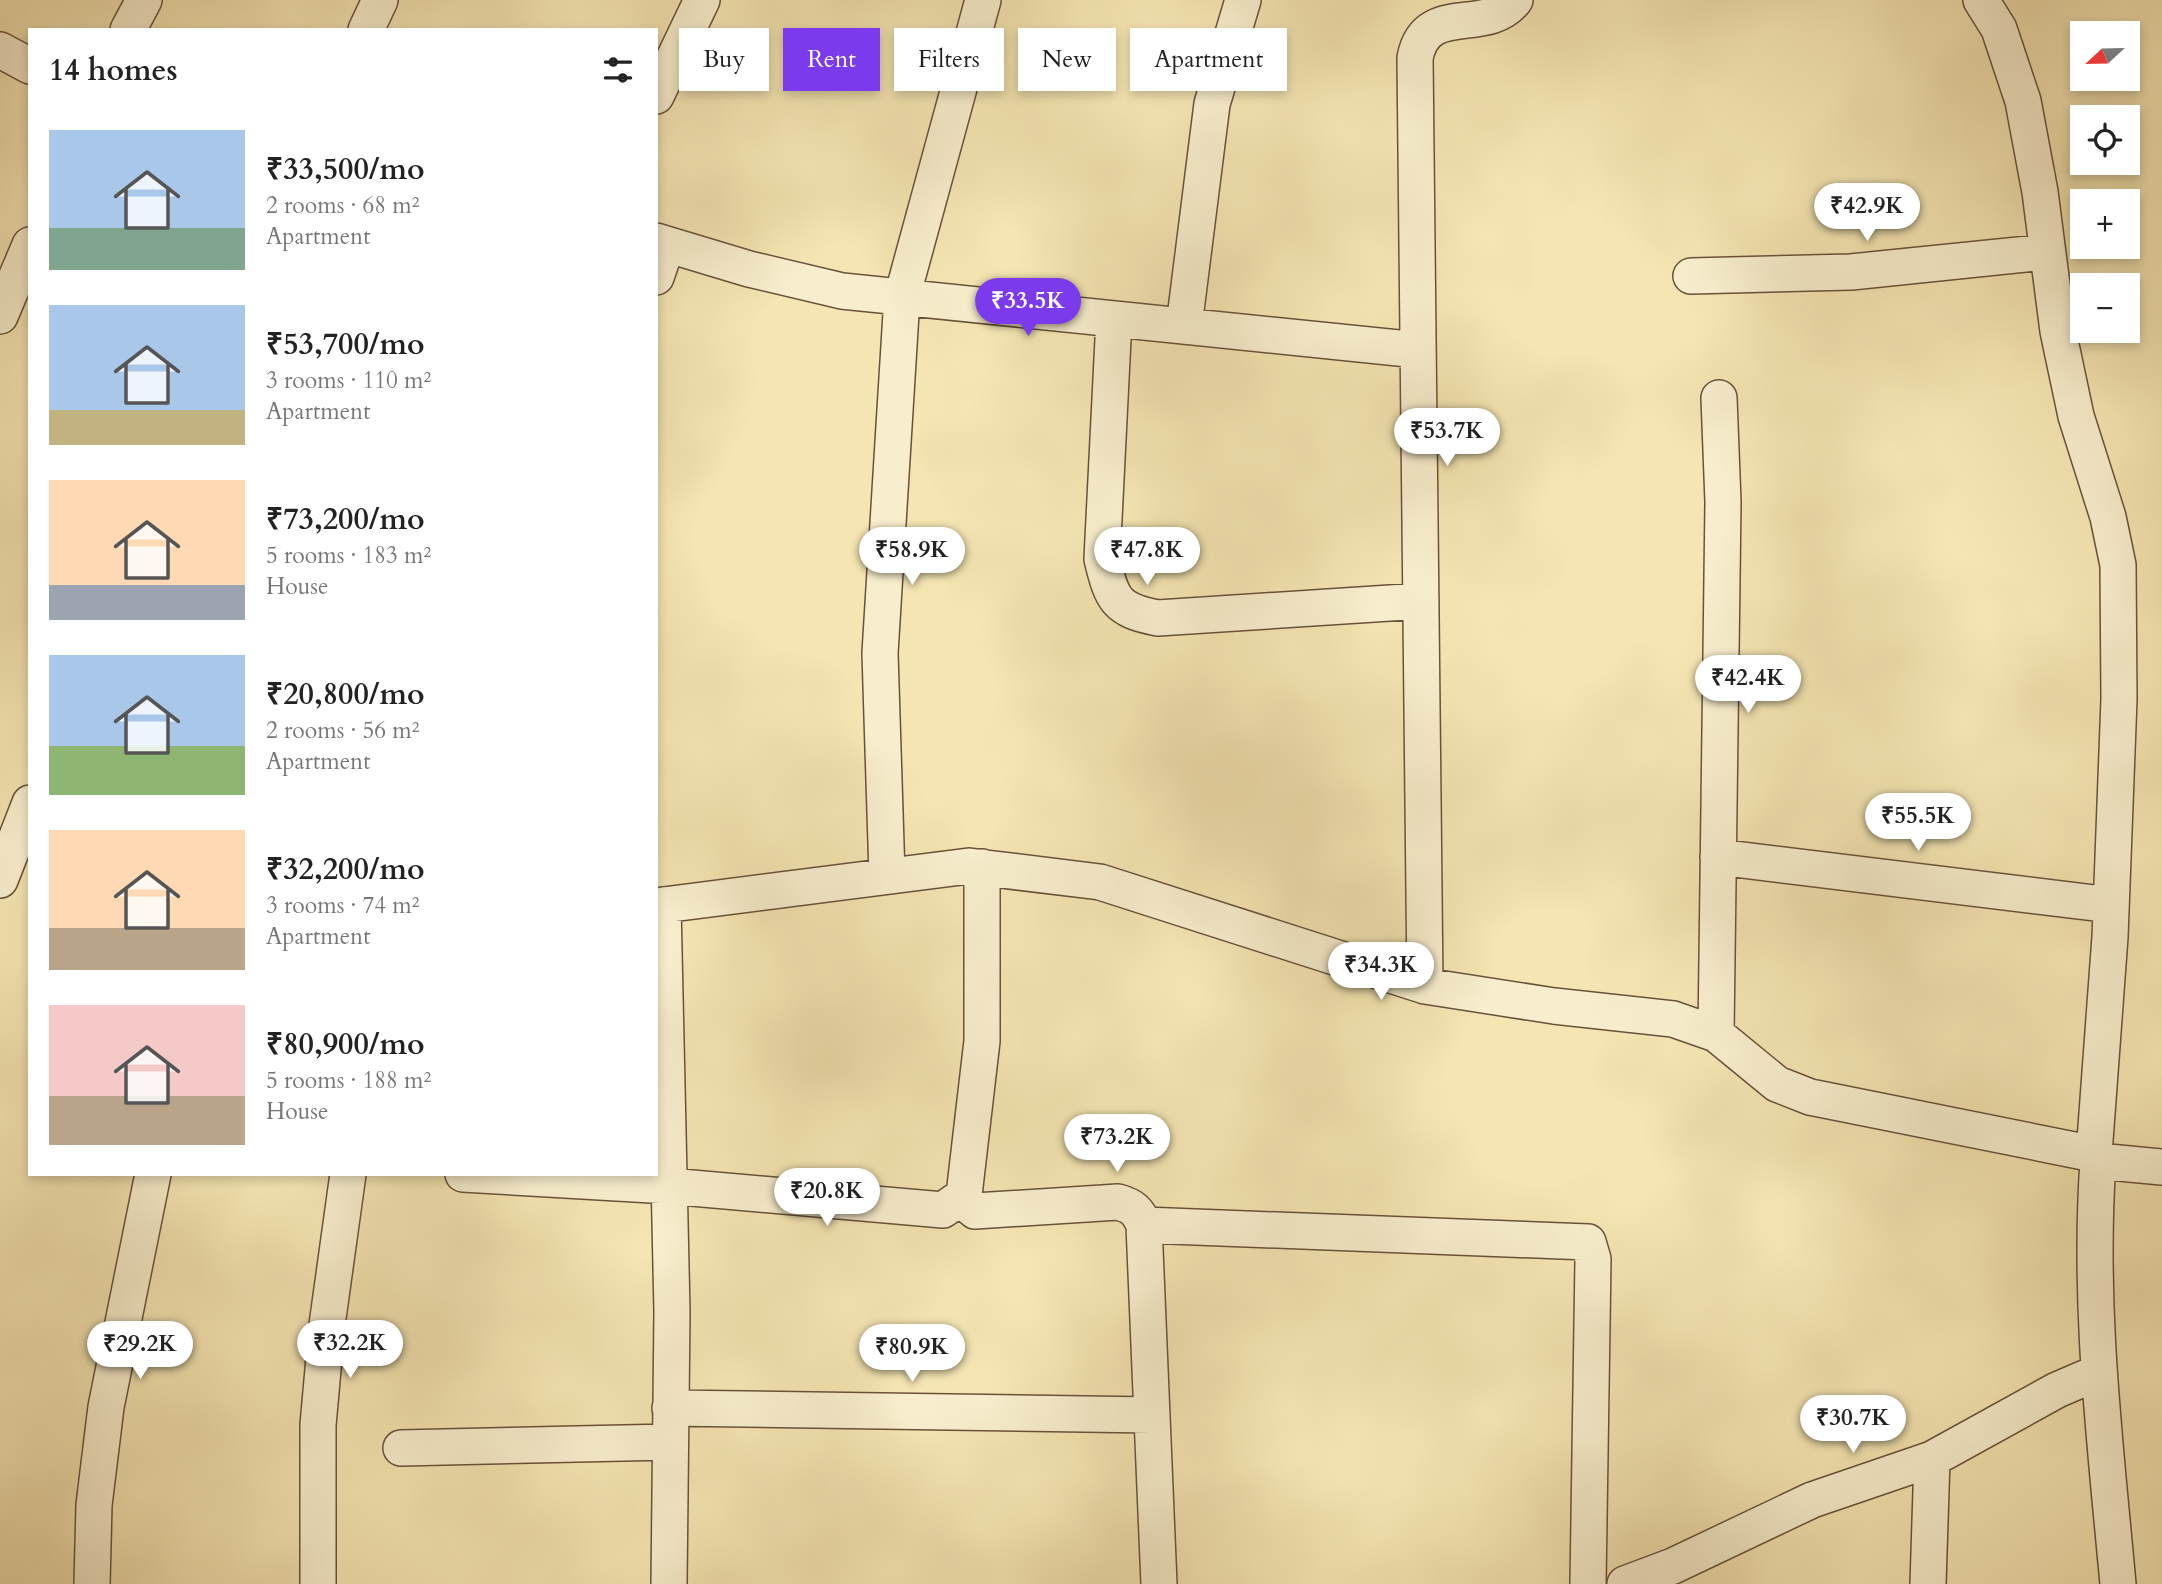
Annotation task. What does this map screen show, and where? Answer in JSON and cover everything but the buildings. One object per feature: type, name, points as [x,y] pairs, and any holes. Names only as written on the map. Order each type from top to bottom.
[{"type":"street","points":[[129,28],[144,0]]},
{"type":"street","points":[[367,28],[380,0]]},
{"type":"street","points":[[658,92],[702,0]]},
{"type":"street","points":[[887,876],[880,653],[902,297],[984,0]]},
{"type":"street","points":[[1184,326],[1212,104],[1243,0]]},
{"type":"street","points":[[1426,986],[1415,159],[1418,44],[1423,33],[1437,22],[1496,13],[1508,9],[1515,0]]},
{"type":"street","points":[[1981,0],[1998,29],[2023,101],[2038,181],[2046,251],[2076,416],[2108,517],[2118,565],[2119,699],[2093,1232],[2094,1310],[2118,1584]]},
{"type":"street","points":[[0,50],[28,65]]},
{"type":"street","points":[[0,316],[28,250]]},
{"type":"street","points":[[1691,276],[1779,276],[1901,269],[2046,251]]},
{"type":"street","points":[[660,254],[842,291],[1418,350]]},
{"type":"street","points":[[1114,319],[1102,559],[1117,601],[1130,612],[1158,618],[1421,601]]},
{"type":"street","points":[[1716,1034],[1723,502],[1719,398]]},
{"type":"street","points":[[10,859],[28,809]]},
{"type":"street","points":[[1718,858],[2111,905]]},
{"type":"street","points":[[669,1584],[673,1312],[660,905],[969,866],[1100,883],[1426,986],[1554,1006],[1673,1019],[1716,1034],[1777,1084],[1810,1097],[2096,1157],[2162,1167]]},
{"type":"street","points":[[982,867],[982,1041],[964,1195],[968,1205],[975,1210],[1118,1202],[1131,1205],[1139,1213],[1144,1225],[1159,1584]]},
{"type":"street","points":[[92,1584],[94,1505],[106,1407],[153,1176]]},
{"type":"street","points":[[318,1584],[318,1425],[327,1325],[348,1176]]},
{"type":"street","points":[[497,1176],[669,1186],[943,1210],[964,1195]]},
{"type":"street","points":[[1144,1225],[1588,1242],[1593,1259],[1588,1584]]},
{"type":"street","points":[[1625,1584],[1673,1575],[1812,1500],[1932,1460],[2057,1390],[2099,1372]]},
{"type":"street","points":[[401,1448],[670,1425],[1152,1415]]},
{"type":"street","points":[[1928,1584],[1932,1460]]}]
